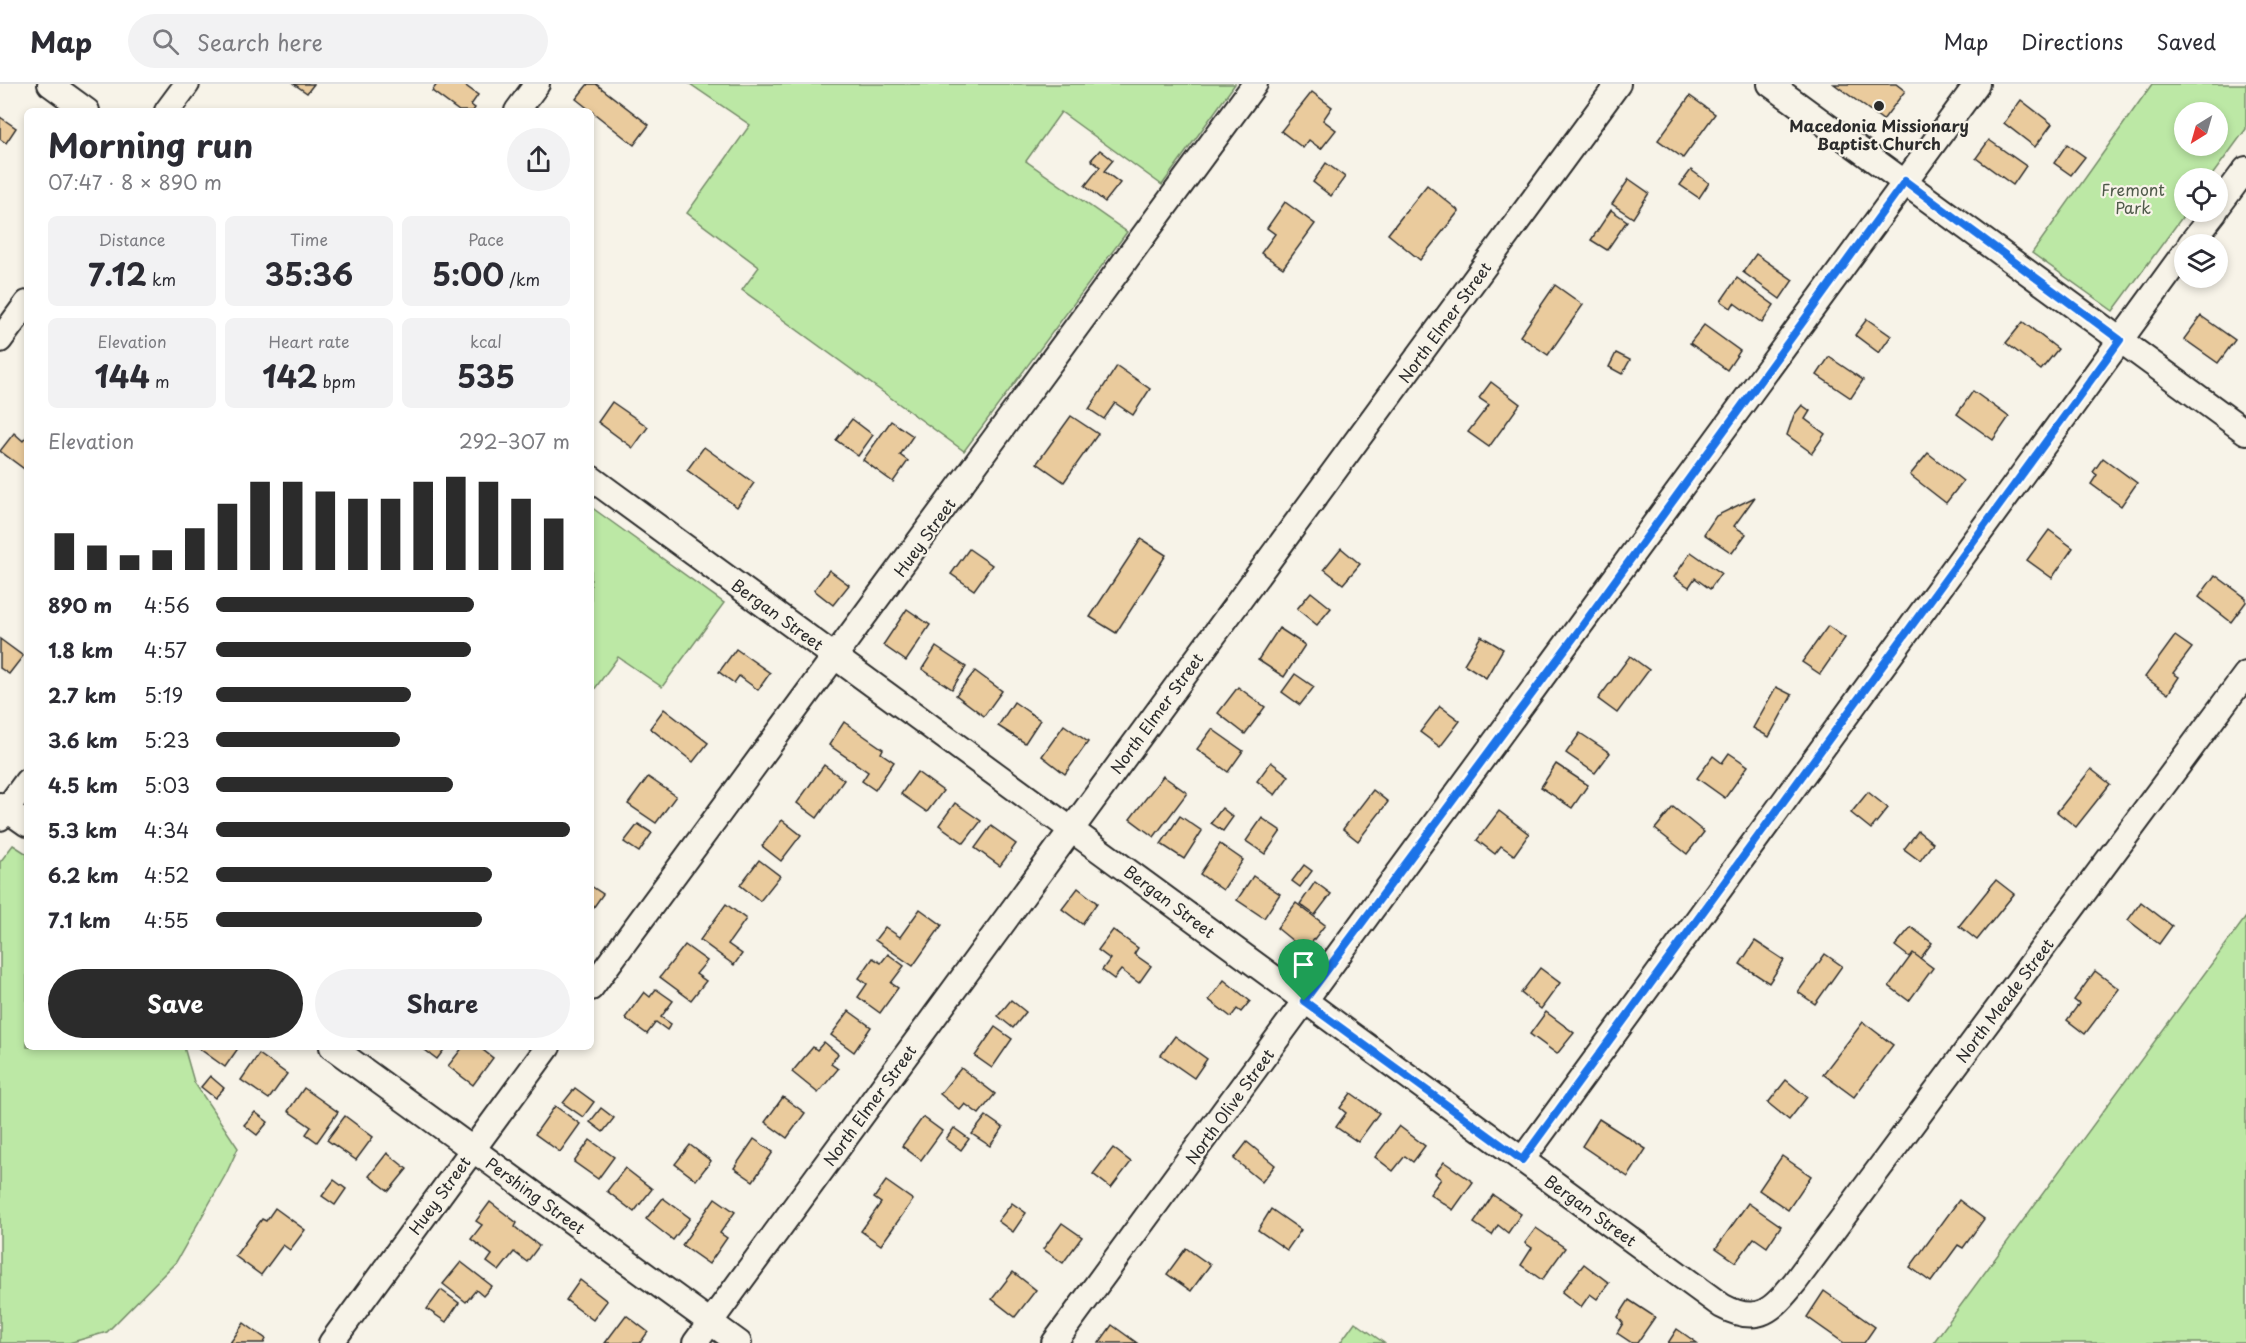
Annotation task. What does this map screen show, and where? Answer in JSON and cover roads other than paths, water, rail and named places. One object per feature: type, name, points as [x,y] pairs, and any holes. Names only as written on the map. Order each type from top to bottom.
[{"type":"street","points":[[50,84],[83,108]]},
{"type":"street","points":[[169,108],[187,84]]},
{"type":"street","points":[[519,108],[537,84]]},
{"type":"street","name":"Huey Street","points":[[594,984],[1255,84]]},
{"type":"street","name":"North Elmer Street","points":[[695,1343],[1618,84]]},
{"type":"street","points":[[1770,84],[2246,432]]},
{"type":"street","name":"North Olive Street","points":[[1054,1343],[1580,629],[1977,84]]},
{"type":"street","points":[[2228,194],[2246,169]]},
{"type":"street","points":[[2198,234],[2207,222]]},
{"type":"street","points":[[1522,1160],[2174,267]]},
{"type":"street","points":[[0,340],[24,307]]},
{"type":"street","name":"Bergan Street","points":[[594,480],[1722,1306],[1739,1313],[1753,1314]]},
{"type":"street","name":"North Meade Street","points":[[1753,1314],[1774,1307],[1795,1282],[2246,674]]},
{"type":"street","points":[[24,784],[2,810],[24,822]]},
{"type":"street","name":"Pershing Street","points":[[336,1050],[739,1343]]},
{"type":"street","name":"Huey Street","points":[[331,1343],[546,1050]]},
{"type":"place","name":"Macedonia Missionary Baptist Church","points":[[1879,106]]},
{"type":"park label","name":"Fremont Park","points":[[2133,198]]}]
